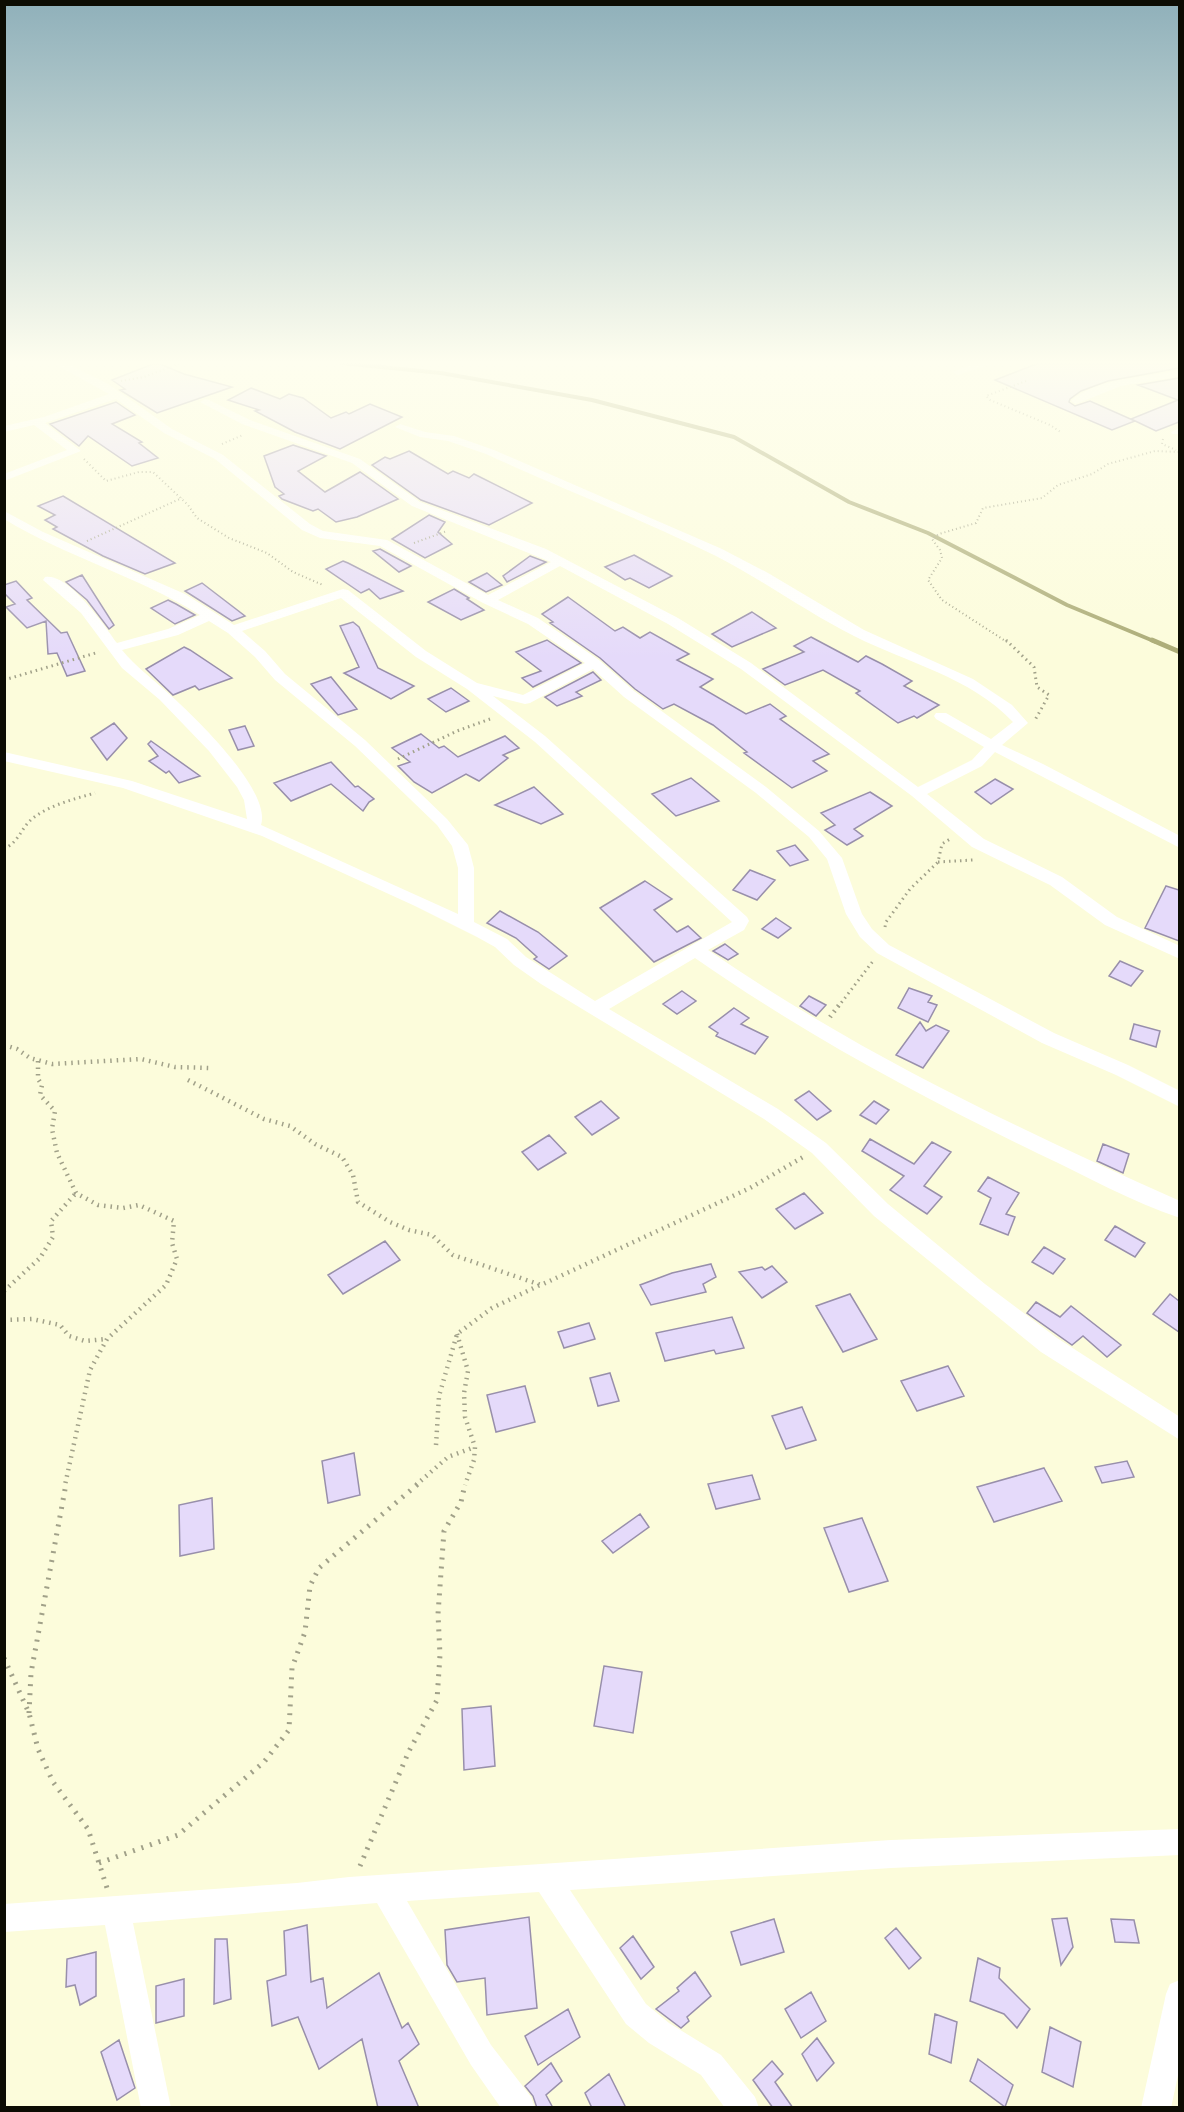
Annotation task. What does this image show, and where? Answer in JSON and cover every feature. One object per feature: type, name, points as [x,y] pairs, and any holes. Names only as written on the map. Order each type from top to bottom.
[{"type":"street","points":[[4,478],[47,462]]},
{"type":"street","points":[[225,462],[306,527],[320,534],[383,543],[400,551],[488,600],[532,621],[594,663],[629,694],[761,790],[814,834],[834,858],[854,914],[866,933],[883,949],[1048,1038],[1122,1070],[1179,1100]]},
{"type":"street","points":[[358,462],[416,504],[542,552],[673,621],[746,666],[916,793],[978,843],[1056,881],[1111,921],[1179,953]]},
{"type":"street","points":[[511,462],[748,568],[859,633],[943,670],[992,696],[1021,723],[993,746],[977,763],[916,793]]},
{"type":"street","points":[[4,514],[39,535],[180,597],[233,630],[260,654],[280,677],[384,765],[442,822],[460,845],[466,868],[466,926]]},
{"type":"street","points":[[488,600],[561,561]]},
{"type":"street","points":[[49,580],[68,593],[86,610],[127,665],[190,721],[244,785],[252,801],[255,819],[252,828]]},
{"type":"street","points":[[233,630],[343,593],[421,654],[508,712],[574,768],[741,921],[738,926],[595,1009]]},
{"type":"street","points":[[114,648],[173,632],[210,616]]},
{"type":"street","points":[[472,686],[525,700],[594,663]]},
{"type":"street","points":[[941,716],[993,746],[1038,767],[1179,843]]},
{"type":"street","points":[[4,756],[128,784],[252,828],[422,902],[501,943],[520,962],[771,1114],[819,1148],[881,1210],[978,1290],[1049,1344],[1179,1430]]},
{"type":"street","points":[[695,950],[752,992],[819,1030],[1015,1135],[1179,1210]]},
{"type":"street","points":[[4,1918],[297,1897],[349,1891],[891,1854],[1179,1842]]},
{"type":"street","points":[[546,1878],[636,2014],[659,2033],[711,2065],[744,2108]]},
{"type":"street","points":[[385,1890],[481,2055],[520,2108]]},
{"type":"street","points":[[116,1911],[156,2108]]},
{"type":"street","points":[[1160,2105],[1179,1994]]},
{"type":"path","points":[[86,462],[106,481],[139,472],[153,472],[182,498],[197,518],[229,538],[267,554],[293,572],[343,593]]},
{"type":"path","points":[[1021,723],[1037,720],[1043,701],[1049,695],[1036,687],[1034,667],[1004,639],[942,600],[928,580],[942,558],[940,550],[932,539],[938,533],[975,524],[982,517],[983,507],[1029,502],[1042,498],[1058,484],[1092,474],[1117,462]]},
{"type":"path","points":[[70,549],[182,498]]},
{"type":"path","points":[[400,551],[464,524]]},
{"type":"path","points":[[4,680],[114,648]]},
{"type":"path","points":[[384,765],[457,731],[508,712]]},
{"type":"path","points":[[4,849],[18,843],[27,825],[50,808],[128,784]]},
{"type":"path","points":[[819,1030],[883,949],[886,921],[910,889],[938,862],[942,844],[963,832]]},
{"type":"path","points":[[4,1046],[17,1049],[38,1061],[52,1065],[141,1059],[175,1067],[211,1068]]},
{"type":"path","points":[[30,1713],[31,1673],[61,1505],[90,1370],[107,1339],[166,1286],[177,1259],[172,1243],[174,1221],[140,1205],[123,1209],[98,1205],[76,1193],[57,1153],[52,1129],[55,1111],[40,1095],[42,1085],[38,1078],[38,1061]]},
{"type":"path","points":[[188,1080],[264,1119],[290,1126],[315,1144],[342,1157],[353,1174],[358,1202],[390,1222],[432,1235],[453,1255],[541,1285]]},
{"type":"path","points":[[436,1445],[439,1396],[457,1334],[492,1308],[750,1188],[819,1148]]},
{"type":"path","points":[[4,1291],[40,1258],[53,1237],[51,1221],[76,1193]]},
{"type":"path","points":[[4,1320],[32,1319],[60,1325],[69,1336],[85,1341],[107,1339]]},
{"type":"path","points":[[349,1891],[409,1751],[437,1700],[440,1655],[438,1614],[444,1532],[461,1502],[466,1479],[474,1460],[475,1447],[465,1417],[464,1393],[468,1371],[457,1334]]},
{"type":"path","points":[[99,1863],[178,1835],[264,1762],[289,1730],[292,1668],[305,1632],[310,1586],[319,1568],[448,1457],[475,1447]]},
{"type":"path","points":[[4,1658],[30,1713],[39,1749],[53,1782],[88,1829],[116,1911]]},
{"type":"building","points":[[125,462],[146,462],[132,466]]},
{"type":"building","points":[[266,462],[316,462],[298,471],[325,492],[360,472],[398,499],[357,517],[336,522],[318,509],[313,511],[282,499],[279,496],[284,494],[275,487]]},
{"type":"building","points":[[378,462],[427,462],[448,474],[453,471],[469,478],[474,474],[532,503],[489,525],[421,500],[372,465]]},
{"type":"building","points":[[63,496],[175,563],[145,574],[103,556],[53,529],[57,527],[45,520],[55,515],[38,506]]},
{"type":"building","points":[[429,515],[445,522],[438,532],[452,544],[425,558],[392,539]]},
{"type":"building","points":[[380,549],[411,566],[399,572],[373,551]]},
{"type":"building","points":[[634,555],[672,576],[649,588],[630,578],[625,580],[605,567]]},
{"type":"building","points":[[530,556],[546,562],[507,582],[503,576]]},
{"type":"building","points":[[343,561],[403,591],[380,599],[369,589],[361,593],[326,569]]},
{"type":"building","points":[[487,573],[502,585],[486,592],[469,582]]},
{"type":"building","points":[[82,575],[114,625],[109,629],[87,600],[66,582]]},
{"type":"building","points":[[16,581],[32,598],[27,600],[61,633],[67,632],[85,671],[67,676],[57,653],[48,654],[46,621],[27,628],[6,607],[15,604],[4,593],[4,585]]},
{"type":"building","points":[[202,583],[245,616],[232,621],[185,591]]},
{"type":"building","points":[[454,589],[484,610],[461,620],[428,602]]},
{"type":"building","points":[[568,597],[615,631],[623,627],[640,638],[650,632],[689,654],[677,660],[713,679],[700,687],[746,714],[770,704],[786,716],[780,719],[829,754],[813,761],[827,771],[792,788],[744,753],[747,752],[713,725],[674,704],[663,709],[635,689],[600,658],[550,623],[553,622],[542,614]]},
{"type":"building","points":[[168,600],[195,615],[175,624],[151,608]]},
{"type":"building","points":[[752,612],[776,628],[732,647],[712,634]]},
{"type":"building","points":[[353,622],[359,627],[378,668],[414,686],[391,699],[344,673],[359,667],[340,626]]},
{"type":"building","points":[[811,637],[858,662],[866,656],[882,664],[912,681],[904,686],[939,705],[917,718],[914,716],[898,723],[856,693],[860,691],[823,670],[785,685],[763,669],[804,652],[794,646]]},
{"type":"building","points":[[547,640],[581,663],[533,687],[522,678],[541,671],[516,652]]},
{"type":"building","points":[[184,647],[232,678],[199,690],[195,686],[173,695],[146,669]]},
{"type":"building","points":[[593,672],[601,680],[576,692],[582,696],[557,706],[545,697]]},
{"type":"building","points":[[331,677],[357,709],[338,715],[311,684]]},
{"type":"building","points":[[451,688],[469,701],[446,712],[428,699]]},
{"type":"building","points":[[114,723],[127,738],[107,760],[91,738]]},
{"type":"building","points":[[245,726],[254,746],[238,750],[229,730]]},
{"type":"building","points":[[421,734],[439,748],[444,746],[458,757],[505,736],[519,748],[503,755],[508,758],[479,781],[466,774],[432,793],[414,782],[398,766],[410,762],[392,748]]},
{"type":"building","points":[[151,741],[200,776],[179,783],[169,771],[166,773],[149,761],[158,756],[148,744]]},
{"type":"building","points":[[331,762],[355,787],[358,786],[374,799],[363,811],[331,784],[291,801],[274,783]]},
{"type":"building","points":[[691,778],[719,801],[676,816],[652,794]]},
{"type":"building","points":[[995,779],[1013,789],[991,804],[975,792]]},
{"type":"building","points":[[534,787],[563,814],[541,824],[495,805]]},
{"type":"building","points":[[870,792],[892,806],[854,829],[863,836],[847,845],[825,830],[835,825],[821,813]]},
{"type":"building","points":[[795,845],[808,860],[790,866],[777,851]]},
{"type":"building","points":[[750,870],[775,880],[757,900],[733,890]]},
{"type":"building","points":[[645,881],[672,899],[654,910],[677,932],[688,926],[701,938],[654,962],[600,908]]},
{"type":"building","points":[[1166,886],[1179,890],[1179,941],[1145,928]]},
{"type":"building","points":[[500,911],[538,932],[567,956],[549,969],[534,959],[537,957],[516,938],[487,923]]},
{"type":"building","points":[[776,918],[791,928],[778,938],[762,929]]},
{"type":"building","points":[[725,944],[738,954],[728,960],[713,951]]},
{"type":"building","points":[[1120,961],[1143,971],[1131,986],[1109,976]]},
{"type":"building","points":[[909,988],[932,996],[928,1002],[937,1005],[928,1022],[898,1008]]},
{"type":"building","points":[[682,991],[696,1001],[677,1014],[663,1004]]},
{"type":"building","points":[[809,996],[826,1005],[816,1016],[800,1006]]},
{"type":"building","points":[[734,1008],[749,1018],[741,1024],[768,1037],[755,1054],[716,1036],[718,1033],[709,1027]]},
{"type":"building","points":[[920,1022],[926,1031],[936,1025],[949,1031],[923,1068],[896,1055]]},
{"type":"building","points":[[1134,1024],[1160,1031],[1156,1047],[1130,1039]]},
{"type":"building","points":[[809,1091],[831,1111],[817,1120],[795,1100]]},
{"type":"building","points":[[601,1101],[619,1118],[592,1135],[575,1117]]},
{"type":"building","points":[[874,1101],[889,1110],[876,1124],[860,1115]]},
{"type":"building","points":[[549,1135],[566,1153],[538,1170],[522,1152]]},
{"type":"building","points":[[870,1139],[914,1164],[932,1142],[951,1152],[924,1186],[942,1197],[927,1214],[890,1190],[904,1176],[862,1151]]},
{"type":"building","points":[[1103,1144],[1129,1154],[1123,1173],[1097,1161]]},
{"type":"building","points":[[988,1177],[1019,1193],[1006,1214],[1015,1217],[1008,1235],[980,1224],[991,1198],[978,1191]]},
{"type":"building","points":[[804,1193],[823,1213],[795,1229],[776,1209]]},
{"type":"building","points":[[1115,1226],[1145,1243],[1135,1257],[1105,1240]]},
{"type":"building","points":[[385,1241],[400,1260],[343,1294],[328,1275]]},
{"type":"building","points":[[1044,1247],[1065,1259],[1053,1274],[1032,1262]]},
{"type":"building","points":[[711,1264],[716,1277],[703,1284],[706,1292],[651,1305],[640,1285],[672,1273]]},
{"type":"building","points":[[772,1266],[787,1282],[762,1298],[739,1272],[762,1267],[765,1270]]},
{"type":"building","points":[[850,1294],[877,1339],[843,1352],[816,1306]]},
{"type":"building","points":[[1170,1294],[1179,1301],[1179,1332],[1153,1314]]},
{"type":"building","points":[[1036,1302],[1060,1317],[1071,1306],[1121,1345],[1107,1357],[1083,1336],[1072,1345],[1027,1313]]},
{"type":"building","points":[[732,1317],[744,1348],[716,1354],[714,1350],[665,1361],[656,1333]]},
{"type":"building","points":[[589,1323],[595,1339],[564,1348],[558,1332]]},
{"type":"building","points":[[948,1366],[964,1396],[917,1411],[901,1381]]},
{"type":"building","points":[[610,1373],[619,1401],[598,1406],[590,1378]]},
{"type":"building","points":[[525,1386],[535,1422],[496,1432],[487,1395]]},
{"type":"building","points":[[802,1407],[816,1440],[786,1449],[772,1416]]},
{"type":"building","points":[[354,1453],[360,1495],[328,1503],[322,1461]]},
{"type":"building","points":[[1127,1461],[1134,1477],[1102,1483],[1095,1467]]},
{"type":"building","points":[[1044,1468],[1062,1501],[994,1522],[977,1487]]},
{"type":"building","points":[[752,1475],[760,1499],[716,1509],[708,1484]]},
{"type":"building","points":[[212,1498],[214,1549],[180,1556],[179,1505]]},
{"type":"building","points":[[640,1514],[649,1527],[613,1553],[602,1541]]},
{"type":"building","points":[[862,1518],[888,1581],[849,1592],[824,1528]]},
{"type":"building","points":[[604,1666],[642,1672],[633,1733],[594,1726]]},
{"type":"building","points":[[491,1706],[495,1766],[464,1770],[462,1709]]},
{"type":"building","points":[[529,1917],[537,2008],[487,2015],[485,1978],[457,1982],[447,1965],[445,1930]]},
{"type":"building","points":[[1067,1918],[1073,1947],[1061,1965],[1052,1919]]},
{"type":"building","points":[[774,1919],[784,1952],[741,1965],[731,1932]]},
{"type":"building","points":[[1111,1919],[1134,1920],[1139,1943],[1115,1942]]},
{"type":"building","points":[[307,1925],[311,1982],[323,1978],[327,2008],[379,1973],[402,2028],[408,2023],[419,2044],[399,2061],[419,2108],[378,2108],[362,2039],[319,2069],[298,2017],[272,2026],[267,1981],[286,1975],[284,1931]]},
{"type":"building","points":[[896,1928],[921,1958],[909,1969],[885,1938]]},
{"type":"building","points":[[633,1936],[654,1967],[641,1979],[620,1948]]},
{"type":"building","points":[[215,1939],[227,1939],[231,1999],[214,2004]]},
{"type":"building","points":[[96,1952],[96,1996],[80,2005],[75,1985],[66,1987],[67,1959]]},
{"type":"building","points":[[978,1958],[1000,1968],[999,1978],[1030,2009],[1017,2028],[1004,2014],[970,2001]]},
{"type":"building","points":[[695,1972],[711,1996],[687,2017],[689,2021],[681,2028],[656,2009],[679,1991],[677,1988]]},
{"type":"building","points":[[184,1979],[184,2016],[156,2023],[156,1986]]},
{"type":"building","points":[[811,1992],[826,2021],[801,2038],[785,2009]]},
{"type":"building","points":[[568,2009],[580,2037],[538,2065],[525,2036]]},
{"type":"building","points":[[935,2014],[957,2022],[951,2063],[929,2054]]},
{"type":"building","points":[[1050,2027],[1081,2042],[1073,2087],[1042,2072]]},
{"type":"building","points":[[817,2038],[834,2063],[817,2081],[802,2054]]},
{"type":"building","points":[[119,2040],[135,2088],[117,2100],[101,2052]]},
{"type":"building","points":[[978,2059],[1013,2085],[1005,2107],[970,2081]]},
{"type":"building","points":[[772,2061],[783,2074],[775,2082],[793,2108],[773,2108],[753,2080]]},
{"type":"building","points":[[551,2063],[562,2081],[546,2095],[553,2108],[537,2108],[533,2096],[525,2086]]},
{"type":"building","points":[[609,2074],[626,2108],[592,2108],[585,2093]]},
{"type":"waterway","points":[[777,462],[849,502],[928,533],[1067,605],[1156,642]]},
{"type":"waterway","points":[[1152,640],[1180,652]]}]
